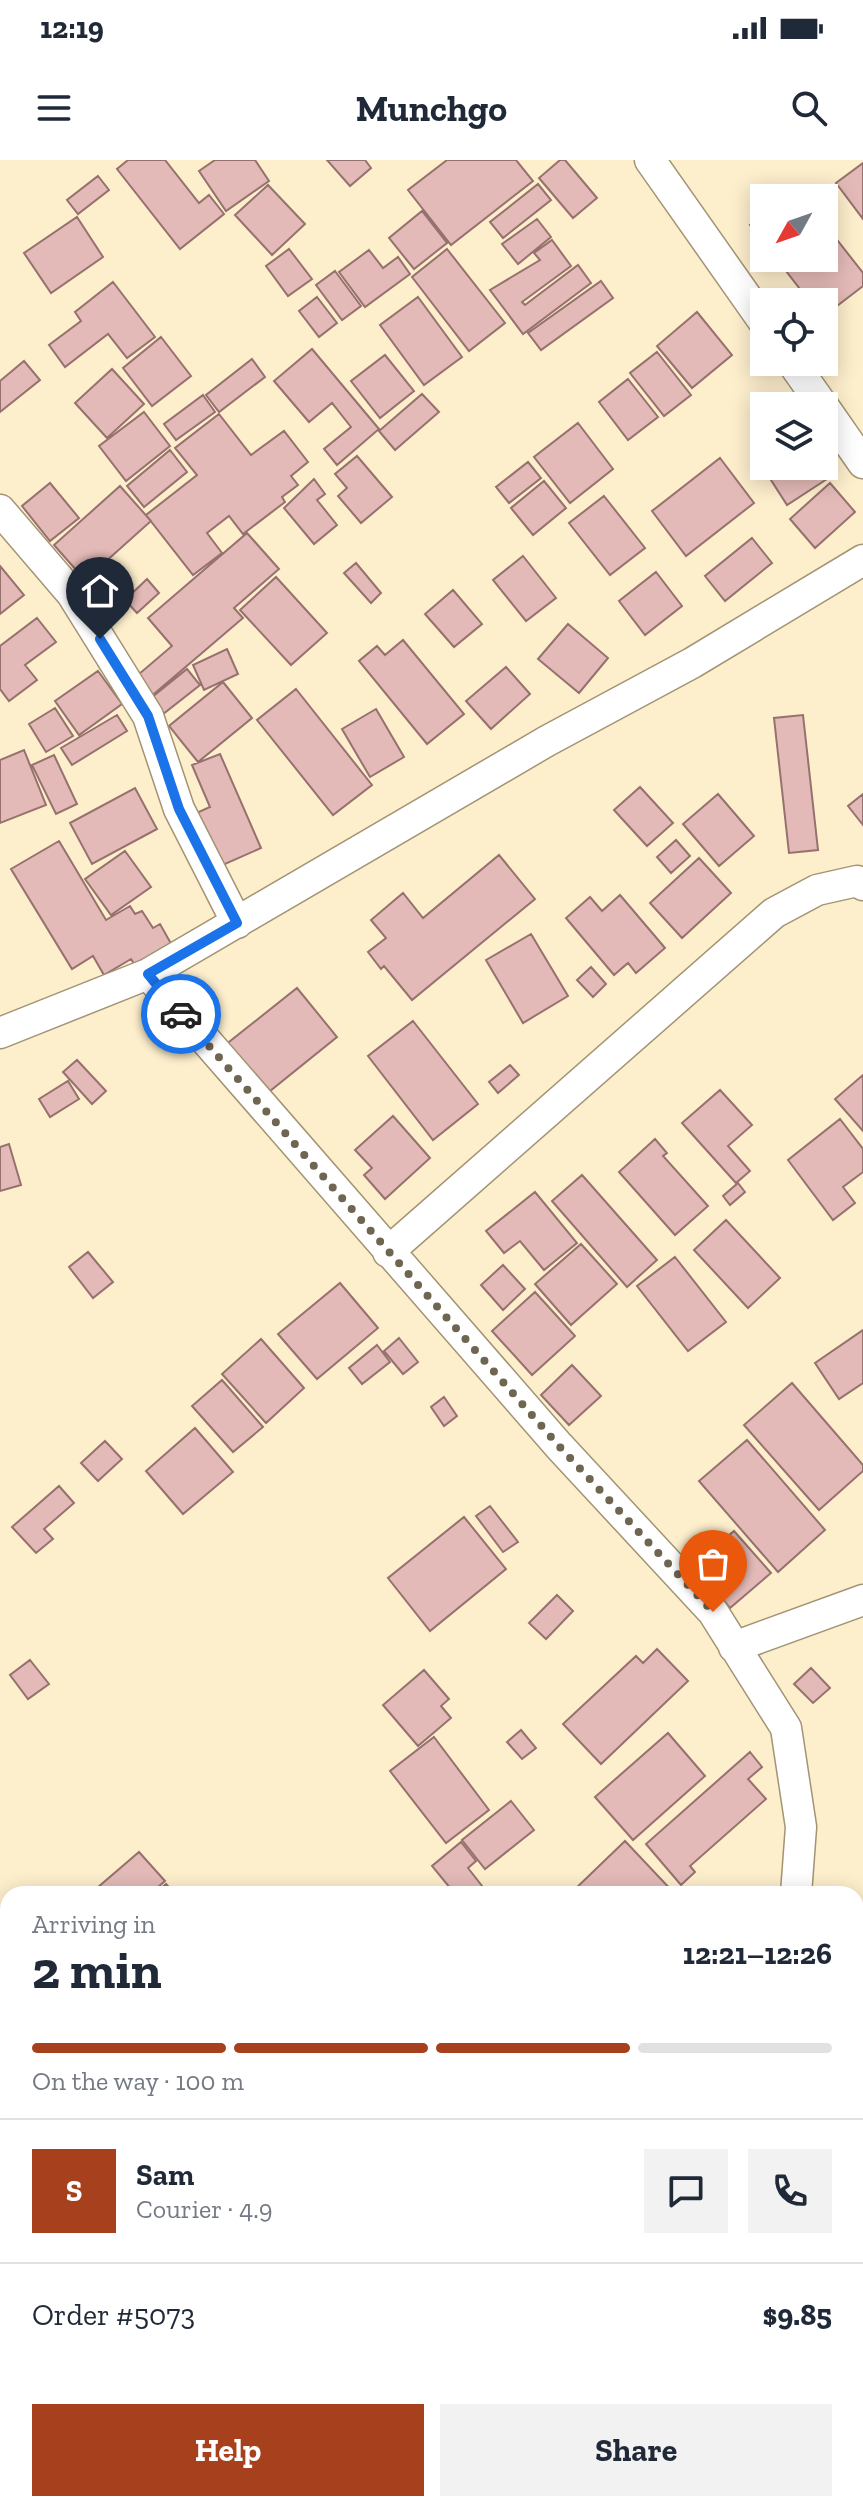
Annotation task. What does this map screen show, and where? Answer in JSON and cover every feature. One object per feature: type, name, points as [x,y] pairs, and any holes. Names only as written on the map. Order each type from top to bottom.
[{"type":"street","points":[[650,160],[750,302]]},
{"type":"street","points":[[838,427],[863,463]]},
{"type":"street","points":[[0,510],[72,594],[148,716],[179,809],[237,923]]},
{"type":"street","points":[[0,1033],[148,974],[547,741],[692,663],[863,560]]},
{"type":"street","points":[[388,1252],[774,913],[817,890],[857,881],[863,885]]},
{"type":"street","points":[[148,974],[559,1446],[713,1612],[786,1728],[801,1827],[797,1886]]},
{"type":"street","points":[[734,1647],[863,1600]]},
{"type":"building","points":[[128,160],[165,160],[199,203],[209,195],[224,214],[180,249],[117,169]]},
{"type":"building","points":[[215,160],[255,160],[269,181],[226,211],[199,171]]},
{"type":"building","points":[[327,160],[365,160],[371,168],[350,186]]},
{"type":"building","points":[[447,160],[516,160],[533,181],[451,245],[408,190]]},
{"type":"building","points":[[560,160],[565,160],[597,198],[573,218],[539,178]]},
{"type":"building","points":[[863,163],[863,219],[838,184]]},
{"type":"building","points":[[98,176],[109,190],[78,214],[67,200]]},
{"type":"building","points":[[538,184],[551,200],[503,238],[490,222]]},
{"type":"building","points":[[268,185],[305,224],[272,255],[235,215]]},
{"type":"building","points":[[422,211],[447,243],[414,269],[389,238]]},
{"type":"building","points":[[77,217],[103,257],[51,293],[24,253]]},
{"type":"building","points":[[537,219],[551,237],[518,264],[502,244]]},
{"type":"building","points":[[552,240],[571,266],[522,302],[525,305],[578,265],[591,283],[523,334],[490,290],[540,260],[534,253]]},
{"type":"building","points":[[838,241],[863,273],[863,286],[838,305],[838,288],[799,288],[787,272],[838,272]]},
{"type":"building","points":[[289,249],[312,279],[288,296],[266,266]]},
{"type":"building","points":[[447,249],[505,323],[469,351],[412,277]]},
{"type":"building","points":[[369,250],[383,268],[398,257],[410,274],[365,307],[339,272]]},
{"type":"building","points":[[335,271],[361,306],[342,320],[316,285]]},
{"type":"building","points":[[601,281],[613,298],[541,350],[528,333]]},
{"type":"building","points":[[113,282],[155,337],[127,358],[108,334],[65,367],[49,345],[81,321],[75,312]]},
{"type":"building","points":[[317,297],[337,323],[319,337],[299,311]]},
{"type":"building","points":[[418,297],[462,357],[424,385],[380,325]]},
{"type":"building","points":[[697,312],[732,355],[692,388],[657,346]]},
{"type":"building","points":[[161,337],[191,376],[152,406],[123,368]]},
{"type":"building","points":[[312,349],[379,429],[337,465],[324,449],[351,427],[332,403],[309,422],[274,381]]},
{"type":"building","points":[[657,352],[691,395],[664,416],[630,373]]},
{"type":"building","points":[[385,355],[414,391],[380,418],[351,381]]},
{"type":"building","points":[[252,359],[265,377],[219,412],[206,395]]},
{"type":"building","points":[[24,361],[40,380],[0,412],[0,381]]},
{"type":"building","points":[[112,369],[144,404],[107,438],[75,403]]},
{"type":"building","points":[[628,379],[658,417],[628,440],[599,402]]},
{"type":"building","points":[[422,394],[439,412],[395,450],[379,431]]},
{"type":"building","points":[[203,395],[215,412],[176,440],[164,424]]},
{"type":"building","points":[[144,412],[170,446],[126,481],[99,446]]},
{"type":"building","points":[[219,414],[251,455],[284,431],[308,462],[291,476],[298,485],[282,497],[285,502],[243,534],[229,516],[207,533],[222,553],[193,575],[146,515],[197,475],[175,448]]},
{"type":"building","points":[[578,423],[613,469],[570,503],[534,457]]},
{"type":"building","points":[[170,450],[187,472],[144,507],[127,486]]},
{"type":"building","points":[[357,456],[392,497],[361,523],[338,496],[347,488],[335,474]]},
{"type":"building","points":[[720,458],[754,503],[686,556],[652,511]]},
{"type":"building","points":[[528,462],[541,478],[509,503],[496,487]]},
{"type":"building","points":[[314,479],[325,494],[317,500],[337,525],[314,544],[284,508]]},
{"type":"building","points":[[771,480],[825,480],[787,505]]},
{"type":"building","points":[[544,481],[566,508],[533,535],[511,508]]},
{"type":"building","points":[[50,483],[79,518],[50,541],[22,506]]},
{"type":"building","points":[[830,483],[855,512],[815,548],[790,519]]},
{"type":"building","points":[[120,486],[151,521],[85,580],[54,545]]},
{"type":"building","points":[[604,496],[645,548],[610,575],[569,523]]},
{"type":"building","points":[[247,533],[279,569],[234,608],[243,618],[148,699],[132,680],[172,646],[148,618]]},
{"type":"building","points":[[752,538],[772,563],[725,601],[705,576]]},
{"type":"building","points":[[523,556],[556,598],[526,621],[493,580]]},
{"type":"building","points":[[356,563],[381,593],[371,603],[344,573]]},
{"type":"building","points":[[0,566],[24,595],[0,614]]},
{"type":"building","points":[[656,572],[682,606],[645,635],[619,601]]},
{"type":"building","points":[[104,575],[125,598],[111,611],[90,587]]},
{"type":"building","points":[[276,577],[327,633],[291,665],[240,610]]},
{"type":"building","points":[[147,579],[159,593],[137,613],[125,600]]},
{"type":"building","points":[[453,590],[482,624],[454,647],[425,614]]},
{"type":"building","points":[[37,618],[56,642],[25,665],[37,680],[9,701],[0,689],[0,646]]},
{"type":"building","points":[[568,624],[608,658],[579,693],[538,659]]},
{"type":"building","points":[[403,640],[464,714],[427,744],[359,661],[377,646],[385,655]]},
{"type":"building","points":[[227,649],[238,674],[204,690],[193,665]]},
{"type":"building","points":[[506,667],[530,694],[491,729],[466,701]]},
{"type":"building","points":[[187,669],[200,685],[158,718],[146,702]]},
{"type":"building","points":[[98,671],[122,704],[79,735],[55,701]]},
{"type":"building","points":[[223,682],[252,718],[198,762],[169,726]]},
{"type":"building","points":[[296,689],[372,785],[333,815],[257,720]]},
{"type":"building","points":[[55,708],[73,736],[46,752],[29,724]]},
{"type":"building","points":[[376,709],[404,757],[370,777],[342,729]]},
{"type":"building","points":[[117,715],[127,731],[72,765],[61,748]]},
{"type":"building","points":[[803,715],[818,850],[789,853],[774,718]]},
{"type":"building","points":[[24,750],[46,805],[0,823],[0,760]]},
{"type":"building","points":[[220,754],[261,848],[216,868],[192,815],[210,807],[192,765]]},
{"type":"building","points":[[54,755],[77,804],[56,814],[32,765]]},
{"type":"building","points":[[640,787],[673,823],[647,846],[614,810]]},
{"type":"building","points":[[135,788],[157,829],[92,864],[70,823]]},
{"type":"building","points":[[718,794],[754,836],[719,866],[683,824]]},
{"type":"building","points":[[863,794],[863,825],[848,806]]},
{"type":"building","points":[[676,840],[690,856],[671,873],[657,857]]},
{"type":"building","points":[[59,841],[106,920],[130,906],[135,914],[142,911],[153,928],[160,924],[174,949],[138,970],[131,959],[104,975],[93,956],[72,969],[11,869]]},
{"type":"building","points":[[125,851],[151,887],[111,915],[85,879]]},
{"type":"building","points":[[499,855],[535,899],[412,1000],[368,952],[386,938],[371,920],[403,893],[423,918]]},
{"type":"building","points":[[699,858],[731,893],[682,938],[650,903]]},
{"type":"building","points":[[620,895],[665,948],[636,973],[628,963],[614,975],[566,918],[590,897],[602,911]]},
{"type":"building","points":[[531,934],[568,996],[523,1023],[486,960]]},
{"type":"building","points":[[591,967],[606,984],[593,997],[577,980]]},
{"type":"building","points":[[297,988],[337,1037],[265,1095],[224,1046]]},
{"type":"building","points":[[413,1021],[478,1104],[433,1140],[368,1056]]},
{"type":"building","points":[[77,1060],[106,1091],[92,1104],[63,1072]]},
{"type":"building","points":[[510,1065],[519,1075],[498,1093],[489,1082]]},
{"type":"building","points":[[863,1075],[863,1131],[835,1099]]},
{"type":"building","points":[[68,1081],[79,1099],[50,1117],[39,1099]]},
{"type":"building","points":[[720,1090],[752,1125],[728,1146],[750,1171],[736,1183],[682,1123]]},
{"type":"building","points":[[393,1116],[430,1158],[385,1199],[364,1175],[372,1168],[355,1150]]},
{"type":"building","points":[[840,1119],[863,1149],[863,1172],[843,1187],[855,1203],[833,1220],[788,1160]]},
{"type":"building","points":[[655,1139],[667,1153],[663,1156],[708,1206],[675,1235],[619,1172]]},
{"type":"building","points":[[9,1144],[21,1185],[0,1191],[0,1147]]},
{"type":"building","points":[[582,1175],[657,1260],[627,1287],[552,1201]]},
{"type":"building","points":[[738,1183],[745,1192],[730,1205],[723,1196]]},
{"type":"building","points":[[535,1192],[577,1243],[544,1270],[520,1241],[504,1253],[486,1231]]},
{"type":"building","points":[[726,1220],[780,1278],[748,1308],[694,1250]]},
{"type":"building","points":[[581,1244],[617,1284],[571,1325],[535,1284]]},
{"type":"building","points":[[88,1252],[113,1282],[93,1298],[69,1267]]},
{"type":"building","points":[[675,1257],[726,1322],[688,1351],[637,1286]]},
{"type":"building","points":[[503,1265],[525,1289],[503,1310],[481,1285]]},
{"type":"building","points":[[340,1283],[378,1328],[317,1379],[278,1334]]},
{"type":"building","points":[[535,1292],[575,1336],[532,1375],[492,1331]]},
{"type":"building","points":[[863,1330],[863,1383],[839,1399],[815,1363]]},
{"type":"building","points":[[399,1338],[418,1362],[403,1374],[384,1351]]},
{"type":"building","points":[[261,1339],[304,1388],[266,1423],[222,1374]]},
{"type":"building","points":[[377,1345],[390,1362],[362,1384],[349,1368]]},
{"type":"building","points":[[572,1365],[601,1396],[569,1425],[541,1395]]},
{"type":"building","points":[[222,1380],[263,1427],[233,1452],[192,1406]]},
{"type":"building","points":[[792,1383],[863,1465],[863,1471],[819,1510],[744,1425]]},
{"type":"building","points":[[444,1397],[457,1416],[444,1426],[431,1407]]},
{"type":"building","points":[[195,1428],[233,1472],[183,1514],[146,1471]]},
{"type":"building","points":[[747,1440],[825,1530],[778,1572],[699,1481]]},
{"type":"building","points":[[105,1441],[122,1459],[98,1481],[81,1463]]},
{"type":"building","points":[[59,1486],[74,1503],[44,1529],[53,1539],[36,1553],[12,1527]]},
{"type":"building","points":[[490,1506],[518,1542],[503,1552],[476,1516]]},
{"type":"building","points":[[464,1517],[506,1569],[430,1631],[388,1578]]},
{"type":"building","points":[[734,1531],[771,1573],[730,1608],[694,1565]]},
{"type":"building","points":[[557,1595],[573,1611],[546,1639],[529,1623]]},
{"type":"building","points":[[657,1649],[688,1681],[601,1764],[563,1724],[636,1656],[643,1663]]},
{"type":"building","points":[[30,1660],[49,1684],[28,1699],[10,1675]]},
{"type":"building","points":[[811,1668],[830,1688],[813,1703],[794,1684]]},
{"type":"building","points":[[424,1670],[449,1699],[441,1706],[451,1718],[418,1746],[383,1705]]},
{"type":"building","points":[[521,1730],[536,1748],[522,1759],[507,1742]]},
{"type":"building","points":[[668,1733],[705,1776],[633,1840],[595,1797]]},
{"type":"building","points":[[434,1737],[489,1810],[446,1843],[390,1771]]},
{"type":"building","points":[[750,1752],[762,1767],[748,1779],[766,1799],[690,1866],[695,1872],[681,1885],[646,1844]]},
{"type":"building","points":[[511,1801],[534,1830],[485,1869],[462,1840]]},
{"type":"building","points":[[625,1841],[667,1886],[578,1886]]},
{"type":"building","points":[[461,1842],[476,1861],[468,1868],[482,1886],[448,1886],[432,1866]]},
{"type":"building","points":[[139,1852],[165,1881],[159,1886],[99,1886]]},
{"type":"way so far","points":[[181,1014],[559,1446],[713,1612]]},
{"type":"route","points":[[100,639],[148,716],[179,809],[237,923],[148,974],[181,1014]]}]
